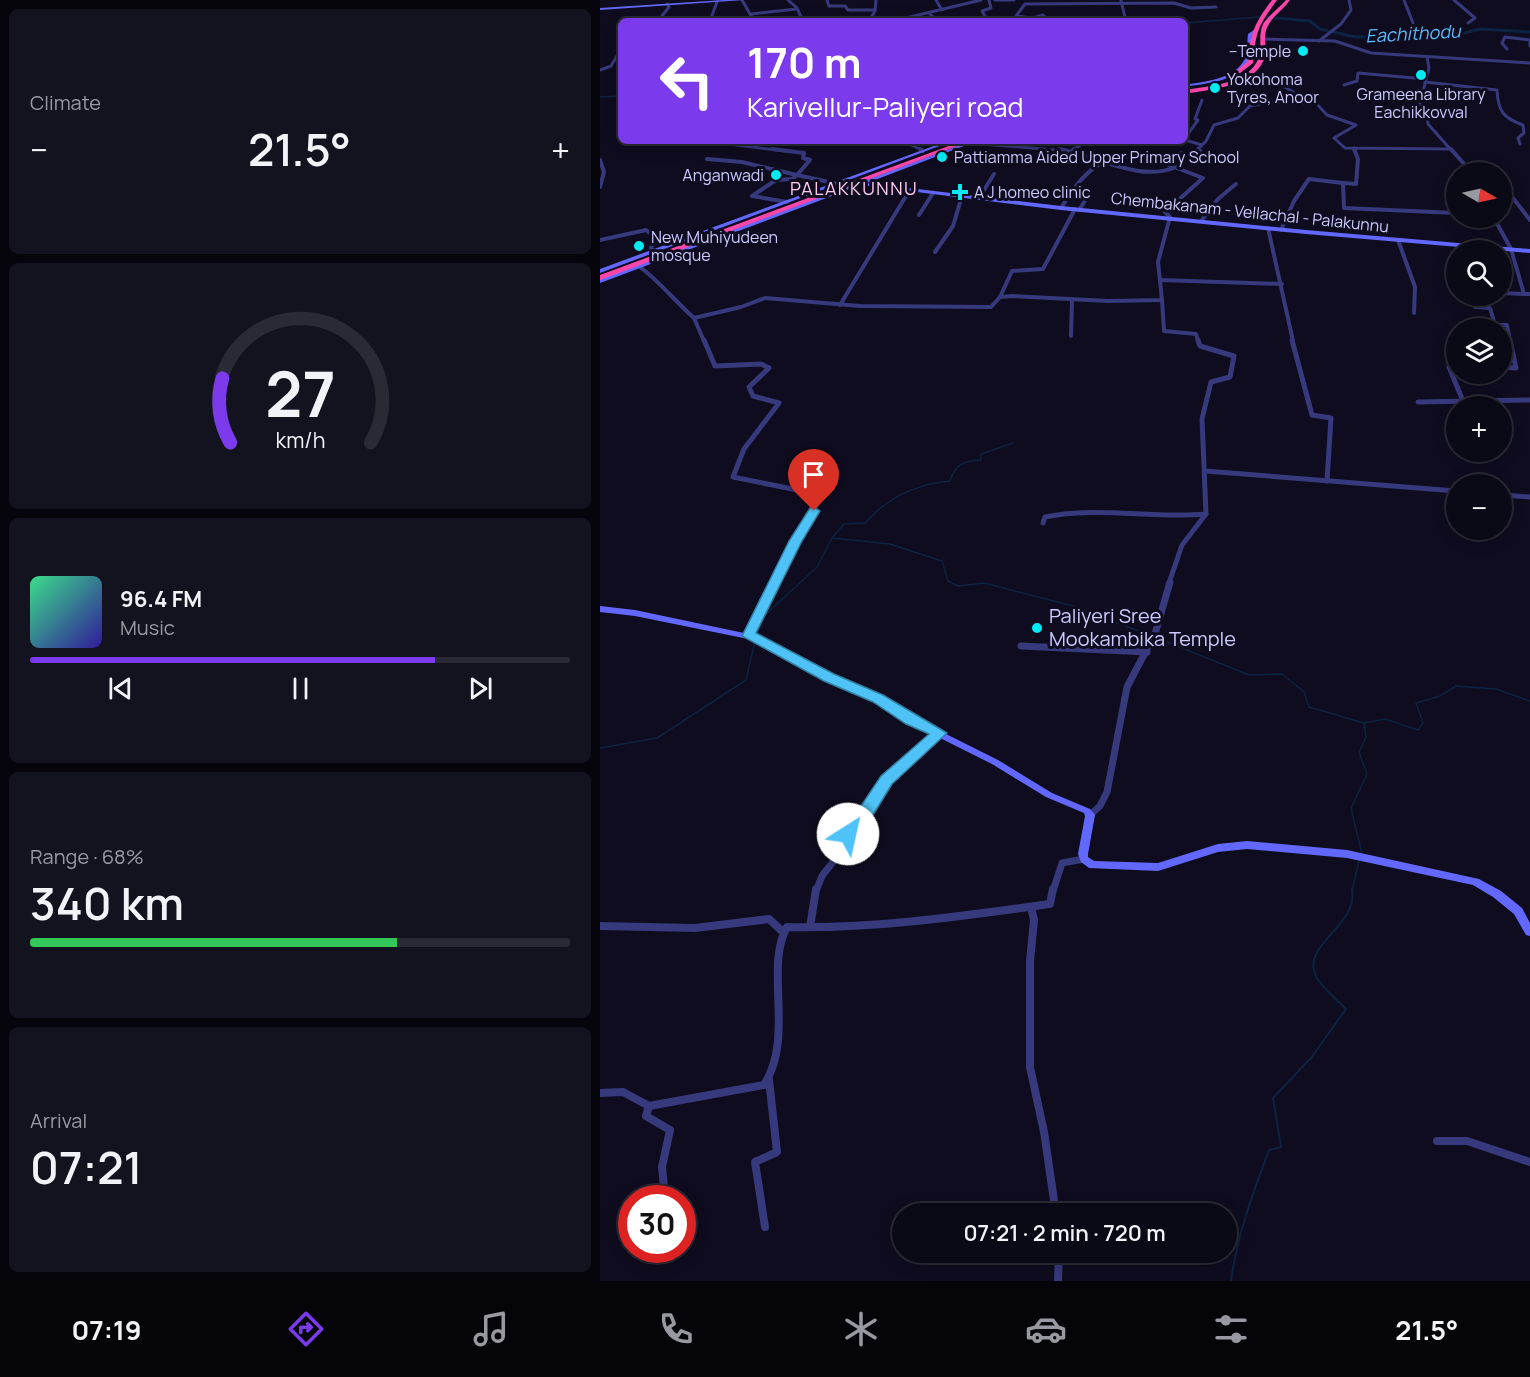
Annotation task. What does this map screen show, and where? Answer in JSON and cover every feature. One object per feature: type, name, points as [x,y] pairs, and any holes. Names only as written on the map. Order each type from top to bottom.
[{"type":"highway","points":[[1188,87],[1225,78],[1245,68],[1252,57],[1255,31],[1275,0]]},
{"type":"highway","points":[[1188,88],[1216,86],[1246,75],[1262,58],[1267,23],[1288,0]]},
{"type":"highway","points":[[861,181],[951,144]]},
{"type":"highway","points":[[600,276],[844,184],[861,181],[965,144]]},
{"type":"street","points":[[600,9],[675,2],[742,0],[753,18]]},
{"type":"street","points":[[788,0],[797,9],[802,18]]},
{"type":"street","points":[[827,0],[829,6],[875,10]]},
{"type":"street","points":[[871,18],[876,0]]},
{"type":"street","points":[[936,0],[942,10]]},
{"type":"street","points":[[953,0],[957,8]]},
{"type":"street","points":[[906,18],[957,8],[982,0]]},
{"type":"street","points":[[986,18],[982,11],[990,8],[989,0]]},
{"type":"street","points":[[995,0],[1013,2],[1014,0]]},
{"type":"street","points":[[1319,40],[1341,24],[1351,10],[1349,0]]},
{"type":"street","points":[[1404,0],[1413,23]]},
{"type":"street","points":[[1454,0],[1475,18],[1468,23]]},
{"type":"street","points":[[1121,1],[1125,18]]},
{"type":"street","points":[[1046,18],[1043,15],[1033,18],[1016,16],[1024,4],[1121,1],[1174,3],[1191,8],[1216,7]]},
{"type":"street","points":[[711,18],[717,2]]},
{"type":"street","points":[[660,18],[669,7],[667,4]]},
{"type":"street","points":[[751,14],[797,9]]},
{"type":"street","points":[[929,13],[934,18]]},
{"type":"street","points":[[1507,49],[1501,39],[1505,37],[1530,40],[1530,46]]},
{"type":"street","points":[[1263,39],[1339,41],[1371,52],[1529,62]]},
{"type":"street","points":[[600,70],[612,66],[618,55]]},
{"type":"street","points":[[1427,57],[1429,68],[1418,111],[1427,114],[1428,123],[1462,162]]},
{"type":"street","points":[[1344,85],[1357,81],[1358,73],[1496,89],[1498,106],[1506,119],[1523,125],[1524,133],[1518,138],[1520,144]]},
{"type":"street","points":[[1246,75],[1268,78],[1295,93],[1304,103]]},
{"type":"street","points":[[1188,135],[1198,120],[1195,119],[1202,100]]},
{"type":"street","points":[[1161,162],[1178,153],[1200,154],[1198,149],[1214,125],[1238,118],[1248,106],[1271,102],[1316,104],[1327,114],[1357,125],[1343,131],[1333,140],[1343,147],[1451,149]]},
{"type":"street","points":[[1188,140],[1202,145]]},
{"type":"street","points":[[736,144],[804,153],[803,158],[810,160],[797,175],[789,180],[776,180],[752,196],[787,202]]},
{"type":"street","points":[[910,144],[923,151]]},
{"type":"street","points":[[600,276],[654,252],[787,202],[844,184],[943,144]]},
{"type":"street","points":[[1009,144],[1072,151],[1153,172],[1168,172],[1176,167]]},
{"type":"street","points":[[1072,151],[1082,144]]},
{"type":"street","points":[[1281,230],[1294,201],[1309,179],[1356,184],[1358,159],[1354,148]]},
{"type":"street","points":[[1060,208],[1071,192],[1094,168],[1125,154],[1161,162],[1203,178],[1165,212],[1170,217],[1158,262],[1164,332],[1196,334],[1200,346],[1234,356],[1230,377],[1211,382],[1202,420],[1206,514],[1187,536],[1147,652],[1127,686],[1121,716],[1120,739],[1104,799],[1099,810],[1090,815]]},
{"type":"street","points":[[706,159],[752,162],[761,168],[844,184]]},
{"type":"street","points":[[600,160],[604,172],[600,187]]},
{"type":"street","points":[[979,198],[994,174]]},
{"type":"street","points":[[600,276],[640,267],[861,181]]},
{"type":"street","name":"Chembakanam - Vellachal - Palakunnu","points":[[861,181],[909,191],[1077,210],[1446,244]]},
{"type":"street","points":[[1343,183],[1344,208],[1446,213]]},
{"type":"street","points":[[1202,220],[1218,199],[1236,184]]},
{"type":"street","points":[[840,305],[909,191]]},
{"type":"street","points":[[694,318],[741,308],[765,298],[840,305],[992,307],[1000,297],[1012,271],[1043,269],[1090,192],[1071,192]]},
{"type":"street","points":[[919,215],[933,193]]},
{"type":"street","points":[[935,252],[938,244],[953,226],[962,196]]},
{"type":"street","points":[[1512,198],[1530,220]]},
{"type":"street","points":[[1268,228],[1282,284],[1298,371],[1312,415],[1331,418],[1327,481]]},
{"type":"street","points":[[600,240],[646,230],[655,237],[651,248],[654,252]]},
{"type":"street","points":[[1398,240],[1415,287],[1414,313]]},
{"type":"street","name":"Chembakanam - Vellachal - Palakunnu","points":[[1512,249],[1530,251]]},
{"type":"street","points":[[1512,252],[1524,294]]},
{"type":"street","points":[[640,267],[658,280],[664,291],[694,318],[716,366],[761,364],[769,368],[749,387],[753,396],[779,403],[747,448],[733,471],[733,477],[822,495],[748,636]]},
{"type":"street","points":[[1160,280],[1282,284]]},
{"type":"street","points":[[1512,293],[1530,294]]},
{"type":"street","points":[[1000,297],[1162,300]]},
{"type":"street","points":[[1071,336],[1072,300]]},
{"type":"street","points":[[1475,306],[1490,309],[1492,318]]},
{"type":"street","points":[[1512,349],[1516,368],[1512,368]]},
{"type":"street","points":[[1512,400],[1530,400]]},
{"type":"street","points":[[1418,402],[1446,401]]},
{"type":"street","points":[[1205,471],[1446,490]]},
{"type":"street","points":[[1512,496],[1530,497]]},
{"type":"street","points":[[1043,523],[1045,517],[1083,512],[1172,517],[1206,514]]},
{"type":"street","points":[[600,609],[645,615],[760,639],[829,678],[878,698],[912,720],[996,762],[1048,795],[1090,815]]},
{"type":"street","points":[[1021,646],[1147,652]]},
{"type":"street","points":[[810,927],[818,886],[836,858],[854,815],[867,810],[886,780],[939,733]]},
{"type":"street","points":[[1084,859],[1090,815]]},
{"type":"street","points":[[765,1227],[756,1162],[777,1152],[769,1080],[778,1046],[779,941],[782,931],[787,927],[828,928],[939,919],[1050,904],[1058,870],[1062,863],[1084,859],[1092,865],[1107,867],[1158,867],[1218,848],[1247,844],[1355,856],[1475,882],[1497,894],[1518,911],[1530,932]]},
{"type":"street","points":[[1031,907],[1034,920],[1030,961],[1032,1022],[1030,1067],[1044,1132],[1054,1203]]},
{"type":"street","points":[[600,926],[695,928],[769,919],[782,931]]},
{"type":"street","points":[[600,1093],[623,1092],[649,1106],[752,1088],[769,1080]]},
{"type":"street","points":[[649,1106],[646,1116],[668,1128],[671,1135],[662,1167],[664,1185]]},
{"type":"street","points":[[1437,1141],[1467,1141],[1530,1162]]},
{"type":"street","points":[[1058,1281],[1059,1263]]},
{"type":"waterway","name":"Eachithodu","points":[[1188,23],[1259,17]]},
{"type":"waterway","name":"Eachithodu","points":[[1265,17],[1310,21],[1320,29],[1328,31]]},
{"type":"waterway","name":"Eachithodu","points":[[1333,32],[1355,37],[1453,36],[1480,29],[1530,32]]},
{"type":"waterway","points":[[600,97],[618,96]]},
{"type":"waterway","points":[[832,538],[844,524],[865,523],[883,506],[903,494],[926,485],[950,481],[961,464],[981,460],[981,454],[1013,443]]},
{"type":"waterway","points":[[757,635],[763,617],[817,567],[832,538]]},
{"type":"waterway","points":[[832,538],[890,544],[942,561],[948,581],[958,586],[984,583],[1073,606],[1149,635]]},
{"type":"waterway","points":[[1162,640],[1249,675],[1282,674],[1304,692],[1309,707],[1364,723]]},
{"type":"waterway","points":[[600,748],[657,738],[746,680],[755,641]]},
{"type":"waterway","points":[[1364,723],[1385,719],[1418,730],[1423,723],[1416,703],[1440,696],[1456,686],[1496,689],[1530,701]]},
{"type":"waterway","points":[[1362,854],[1351,808],[1367,774],[1359,752],[1366,737],[1364,723]]},
{"type":"waterway","points":[[1352,891],[1359,861]]},
{"type":"waterway","points":[[1231,1281],[1241,1231],[1269,1150],[1281,1147],[1273,1098],[1311,1058],[1346,1009],[1320,982],[1313,966],[1315,956],[1322,945],[1347,914],[1352,902],[1352,891]]},
{"type":"place","name":"--Temple","points":[[1303,51]]},
{"type":"place","name":"Grameena Library Eachikkovval","points":[[1421,75]]},
{"type":"place","name":"Yokohoma Tyres, Anoor","points":[[1215,88]]},
{"type":"place","name":"Pattiamma Aided Upper Primary School","points":[[942,157]]},
{"type":"place","name":"Anganwadi","points":[[776,175]]},
{"type":"place","name":"A J homeo clinic","points":[[960,192]]},
{"type":"place","name":"New Muhiyudeen mosque","points":[[639,246]]},
{"type":"place","name":"Paliyeri Sree Mookambika Temple","points":[[1037,628]]},
{"type":"district","name":"PALAKKUNNU","points":[[854,189]]},
{"type":"route","points":[[814,511],[795,541],[789,559],[748,636],[760,639],[858,692],[878,698],[912,720],[939,733],[886,780],[867,810],[854,815],[848,834]]}]
